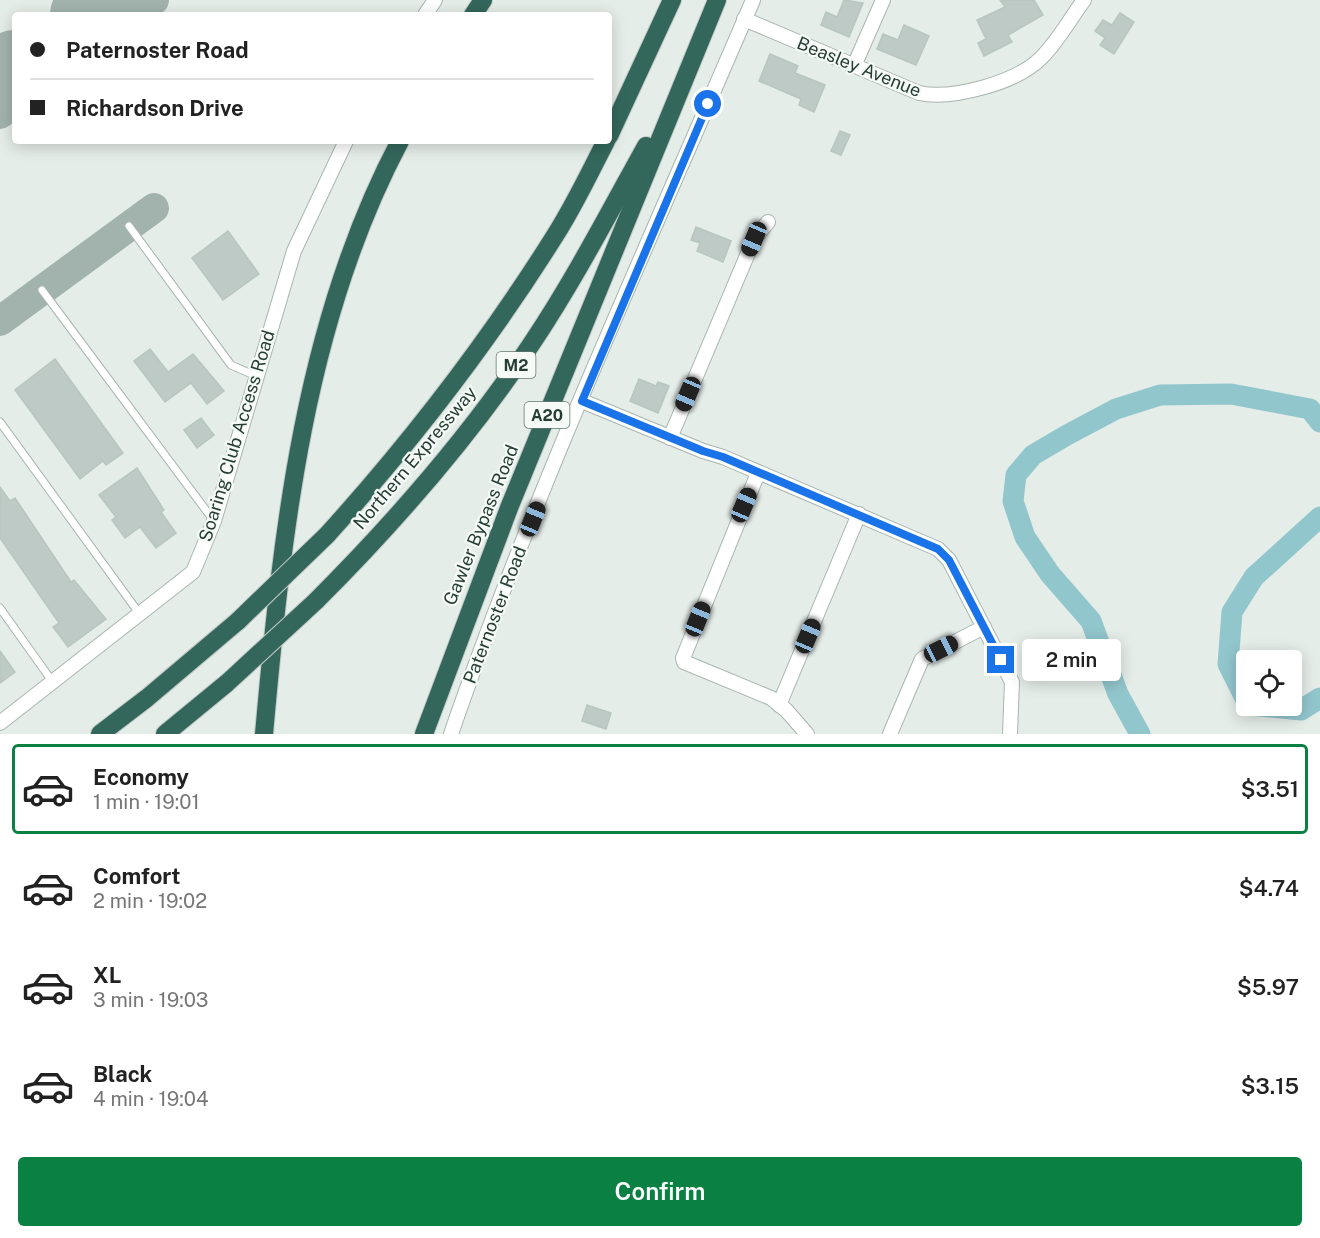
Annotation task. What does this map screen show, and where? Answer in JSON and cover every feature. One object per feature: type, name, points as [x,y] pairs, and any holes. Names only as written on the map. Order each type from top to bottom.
[{"type":"highway","points":[[612,130],[672,0]]},
{"type":"highway","name":"A20","points":[[675,99],[717,0]]},
{"type":"highway","name":"Northern Expressway","points":[[165,734],[227,683],[316,601],[405,507],[468,432],[524,354],[576,273],[651,136],[675,99]]},
{"type":"highway","name":"Gawler Bypass Road","points":[[424,734],[505,519],[675,99]]},
{"type":"highway","points":[[264,734],[284,546],[308,405],[335,303],[358,238],[399,144]]},
{"type":"highway","name":"Northern Expressway","points":[[100,734],[147,698],[238,621],[327,535],[394,460],[500,320],[558,231],[604,144]]},
{"type":"street","name":"Paternoster Road","points":[[451,734],[473,671],[582,401],[753,0]]},
{"type":"street","points":[[854,66],[884,0]]},
{"type":"street","name":"Beasley Avenue","points":[[744,19],[919,93],[961,93],[1032,67],[1043,57],[1084,0]]},
{"type":"street","name":"Soaring Club Access Road","points":[[0,723],[194,572],[214,521],[294,251],[345,144]]},
{"type":"street","points":[[670,438],[754,239],[768,222]]},
{"type":"street","points":[[582,401],[859,514],[938,549],[949,560],[1012,682],[1010,734]]},
{"type":"street","points":[[758,473],[687,648],[684,662],[771,698],[807,734]]},
{"type":"street","points":[[779,705],[859,514]]},
{"type":"street","points":[[890,734],[922,659],[984,627]]},
{"type":"lane","points":[[129,226],[231,365],[256,376]]},
{"type":"lane","points":[[42,290],[214,521]]},
{"type":"lane","points":[[0,422],[139,613]]},
{"type":"lane","points":[[0,608],[52,681]]},
{"type":"building","points":[[844,0],[863,3],[849,37],[821,25],[826,12],[837,17]]},
{"type":"building","points":[[1000,0],[1034,0],[1043,15],[1008,35],[1012,42],[984,56],[978,43],[986,39],[977,20],[1005,7]]},
{"type":"building","points":[[1120,13],[1134,22],[1114,54],[1100,45],[1105,38],[1095,31],[1103,20],[1112,25]]},
{"type":"building","points":[[904,25],[929,36],[916,65],[877,49],[883,34],[898,40]]},
{"type":"building","points":[[770,54],[798,66],[795,73],[825,85],[814,112],[799,105],[801,99],[759,81]]},
{"type":"building","points":[[840,131],[850,135],[841,155],[831,151]]},
{"type":"building","points":[[696,227],[731,241],[723,262],[697,251],[700,243],[691,240]]},
{"type":"building","points":[[228,231],[259,274],[223,300],[192,258]]},
{"type":"building","points":[[150,349],[168,372],[193,354],[224,391],[207,404],[191,383],[165,402],[134,361]]},
{"type":"building","points":[[55,359],[123,453],[106,465],[103,461],[80,479],[15,390]]},
{"type":"building","points":[[639,379],[656,386],[658,382],[669,386],[658,413],[630,401]]},
{"type":"building","points":[[201,418],[214,435],[197,448],[184,430]]},
{"type":"building","points":[[137,468],[164,510],[161,512],[176,533],[156,548],[140,527],[125,538],[112,520],[116,517],[99,495]]},
{"type":"building","points":[[0,487],[10,501],[15,498],[71,582],[74,580],[106,619],[68,647],[53,627],[59,623],[0,538]]},
{"type":"building","points":[[0,651],[15,672],[0,683]]},
{"type":"building","points":[[587,705],[611,713],[606,729],[582,721]]},
{"type":"waterway","points":[[1140,734],[1118,694],[1091,621],[1050,574],[1025,537],[1013,501],[1016,475],[1033,455],[1067,435],[1116,409],[1160,395],[1231,394],[1310,409],[1320,422]]},
{"type":"waterway","points":[[1236,680],[1228,664],[1232,612],[1254,577],[1320,517]]},
{"type":"waterway","points":[[1302,709],[1320,698]]},
{"type":"taxiway","points":[[138,12],[154,0]]},
{"type":"taxiway","points":[[0,114],[12,105]]},
{"type":"taxiway","points":[[0,321],[154,208]]},
{"type":"runway","points":[[92,12],[108,0]]},
{"type":"runway","points":[[0,79],[12,70]]},
{"type":"route","points":[[708,104],[582,401],[703,451],[723,457],[938,549],[949,560],[1001,660]]}]
